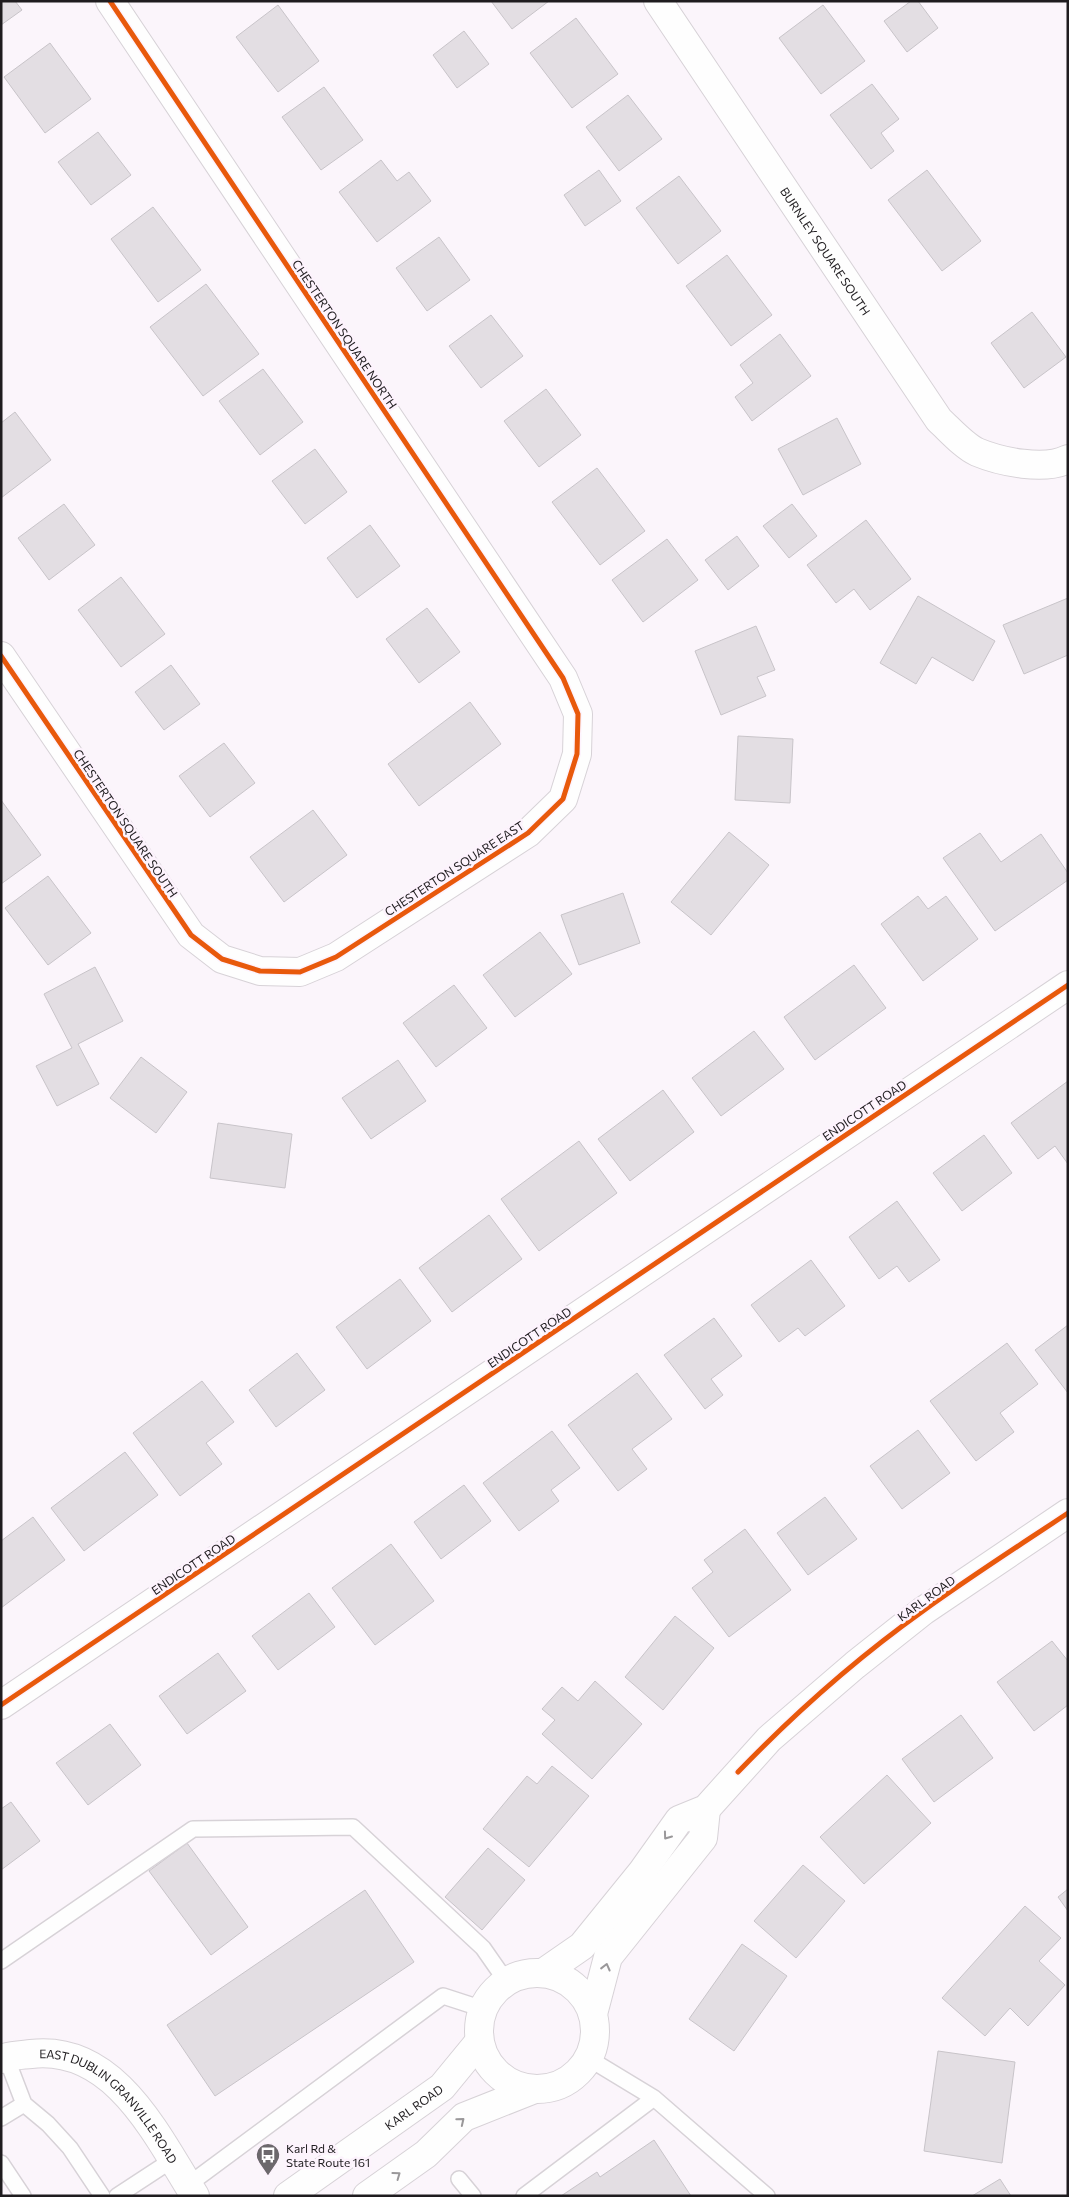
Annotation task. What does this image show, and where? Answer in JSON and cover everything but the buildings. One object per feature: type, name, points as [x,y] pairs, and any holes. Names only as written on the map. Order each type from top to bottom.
[{"type":"street","name":"CHESTERTON SQUARE NORTH","points":[[110,1],[563,678]]},
{"type":"street","name":"BURNLEY SQUARE SOUTH","points":[[658,1],[939,420],[976,452],[1023,465],[1060,463],[1068,459]]},
{"type":"street","name":"CHESTERTON SQUARE SOUTH","points":[[1,656],[191,934],[222,959],[260,971]]},
{"type":"street","name":"CHESTERTON SQUARE EAST","points":[[260,971],[300,972],[336,957],[528,833],[563,800],[577,754],[578,714],[563,678]]},
{"type":"street","name":"ENDICOTT ROAD","points":[[1,1706],[1068,985]]},
{"type":"street","name":"KARL ROAD","points":[[543,1973],[582,1946],[642,1872],[679,1820],[706,1809],[769,1739],[855,1665],[923,1611],[1068,1513]]},
{"type":"street","points":[[368,2196],[426,2154],[464,2117],[532,2090],[551,2088],[569,2080],[583,2068],[596,2033],[594,2014],[608,1957],[703,1838],[706,1809]]},
{"type":"street","points":[[532,2090],[514,2085],[498,2075],[486,2060],[479,2042],[479,2023],[483,2010],[496,1988],[513,1977],[533,1972],[553,1974],[571,1982],[585,1997],[594,2014]]},
{"type":"street","name":"KARL ROAD","points":[[288,2196],[442,2087],[479,2042]]},
{"type":"street","name":"EAST DUBLIN GRANVILLE ROAD","points":[[4,2058],[49,2052],[92,2064],[130,2096],[191,2190]]},
{"type":"lane","points":[[1,1961],[193,1829],[353,1827],[483,1948],[506,1982]]},
{"type":"lane","points":[[191,2190],[443,1996],[483,2010]]},
{"type":"lane","points":[[4,2058],[24,2104],[70,2148],[102,2196]]},
{"type":"lane","points":[[588,2058],[654,2098],[767,2196]]},
{"type":"lane","points":[[524,2196],[654,2098]]},
{"type":"lane","points":[[1,2118],[24,2104]]},
{"type":"lane","points":[[118,2196],[172,2160]]},
{"type":"lane","points":[[1,2163],[23,2196]]},
{"type":"lane","points":[[460,2179],[473,2196]]},
{"type":"cycle path","points":[[1,656],[191,935],[222,959],[260,971],[300,972],[336,957],[528,833],[563,799],[577,754],[578,714],[563,678],[110,1]]},
{"type":"cycle path","points":[[1,1705],[1068,985]]},
{"type":"cycle path","points":[[738,1772],[804,1708],[850,1667],[898,1629],[977,1573],[1068,1513]]},
{"type":"place","name":"Karl Rd & State Route 161","points":[[268,2176]]}]
